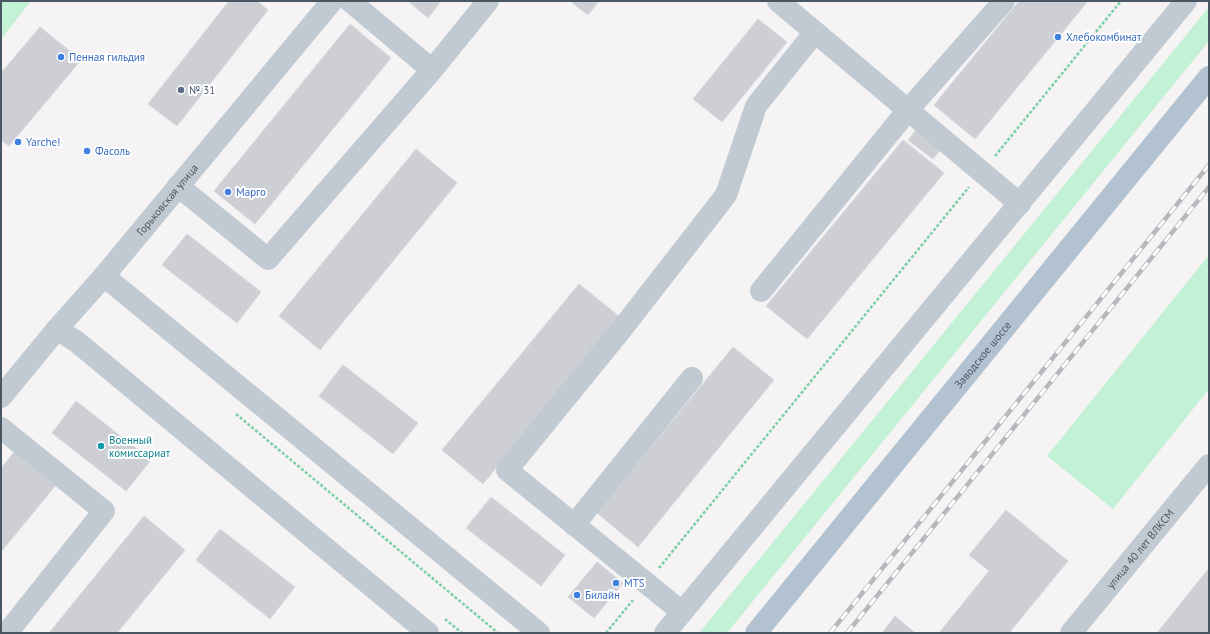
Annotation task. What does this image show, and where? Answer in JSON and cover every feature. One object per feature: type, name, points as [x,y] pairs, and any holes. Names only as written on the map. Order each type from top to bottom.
[{"type":"main road","name":"Заводское шоссе","points":[[756,633],[1209,77]]},
{"type":"street","name":"Горьковская улица","points":[[1,397],[57,329],[104,276],[332,1]]},
{"type":"street","points":[[350,1],[432,70]]},
{"type":"street","points":[[178,186],[268,259],[432,70],[488,1]]},
{"type":"street","points":[[778,1],[1020,204]]},
{"type":"street","points":[[761,291],[908,110],[1004,1]]},
{"type":"street","points":[[665,633],[1186,1]]},
{"type":"street","points":[[682,612],[507,470],[621,330],[726,195],[756,106],[815,32]]},
{"type":"street","points":[[104,276],[539,633]]},
{"type":"street","points":[[57,329],[76,342],[428,633]]},
{"type":"street","points":[[574,524],[692,378]]},
{"type":"street","points":[[1,428],[104,511],[7,633]]},
{"type":"street","name":"улица 40 лет ВЛКСМ","points":[[1080,630],[1209,465]]},
{"type":"path","points":[[606,633],[1121,1]]},
{"type":"path","points":[[230,410],[498,633]]},
{"type":"green space","points":[[1,1],[31,1],[1,39]]},
{"type":"green space","points":[[1209,7],[1209,41],[727,633],[699,633]]},
{"type":"green space","points":[[1209,255],[1209,389],[1113,509],[1047,456]]},
{"type":"building","points":[[229,1],[257,1],[268,10],[177,126],[148,104]]},
{"type":"building","points":[[408,1],[441,1],[428,18]]},
{"type":"building","points":[[570,1],[599,1],[588,15]]},
{"type":"building","points":[[1019,1],[1088,1],[975,139],[934,105]]},
{"type":"building","points":[[758,19],[787,42],[722,122],[693,99]]},
{"type":"building","points":[[350,24],[391,58],[255,224],[214,191]]},
{"type":"building","points":[[40,27],[81,60],[9,146],[1,140],[1,73]]},
{"type":"building","points":[[919,126],[944,145],[933,159],[908,140]]},
{"type":"building","points":[[903,140],[944,173],[807,339],[766,306]]},
{"type":"building","points":[[416,149],[457,183],[320,350],[279,316]]},
{"type":"building","points":[[187,234],[261,292],[237,323],[162,265]]},
{"type":"building","points":[[579,284],[620,317],[483,484],[442,450]]},
{"type":"building","points":[[733,347],[774,380],[638,547],[597,513]]},
{"type":"building","points":[[343,365],[418,423],[393,454],[319,396]]},
{"type":"building","name":"Военный комиссариат","points":[[76,401],[151,460],[126,491],[52,433]]},
{"type":"building","points":[[15,451],[56,485],[1,552],[1,468]]},
{"type":"building","points":[[491,497],[565,555],[541,586],[466,528]]},
{"type":"building","points":[[1006,510],[1068,561],[1009,633],[939,633],[989,571],[969,555]]},
{"type":"building","points":[[144,516],[185,550],[117,633],[49,633]]},
{"type":"building","points":[[220,529],[295,587],[270,619],[196,560]]},
{"type":"building","points":[[597,562],[623,583],[594,618],[568,597]]},
{"type":"building","points":[[1209,568],[1209,633],[1157,633]]},
{"type":"building","points":[[895,616],[914,632],[882,633]]},
{"type":"railway","points":[[830,633],[1209,165]]},
{"type":"railway","points":[[847,633],[1209,187]]},
{"type":"place","name":"Хлебокомбинат","points":[[1058,37]]},
{"type":"place","name":"Пенная гильдия","points":[[61,57]]},
{"type":"place","name":"№ 31","points":[[181,90]]},
{"type":"place","name":"Yarche!","points":[[18,142]]},
{"type":"place","name":"Фасоль","points":[[87,151]]},
{"type":"place","name":"Марго","points":[[228,192]]},
{"type":"place","name":"Военный комиссариат","points":[[101,446]]},
{"type":"place","name":"MTS","points":[[616,583]]},
{"type":"place","name":"Билайн","points":[[577,595]]}]
